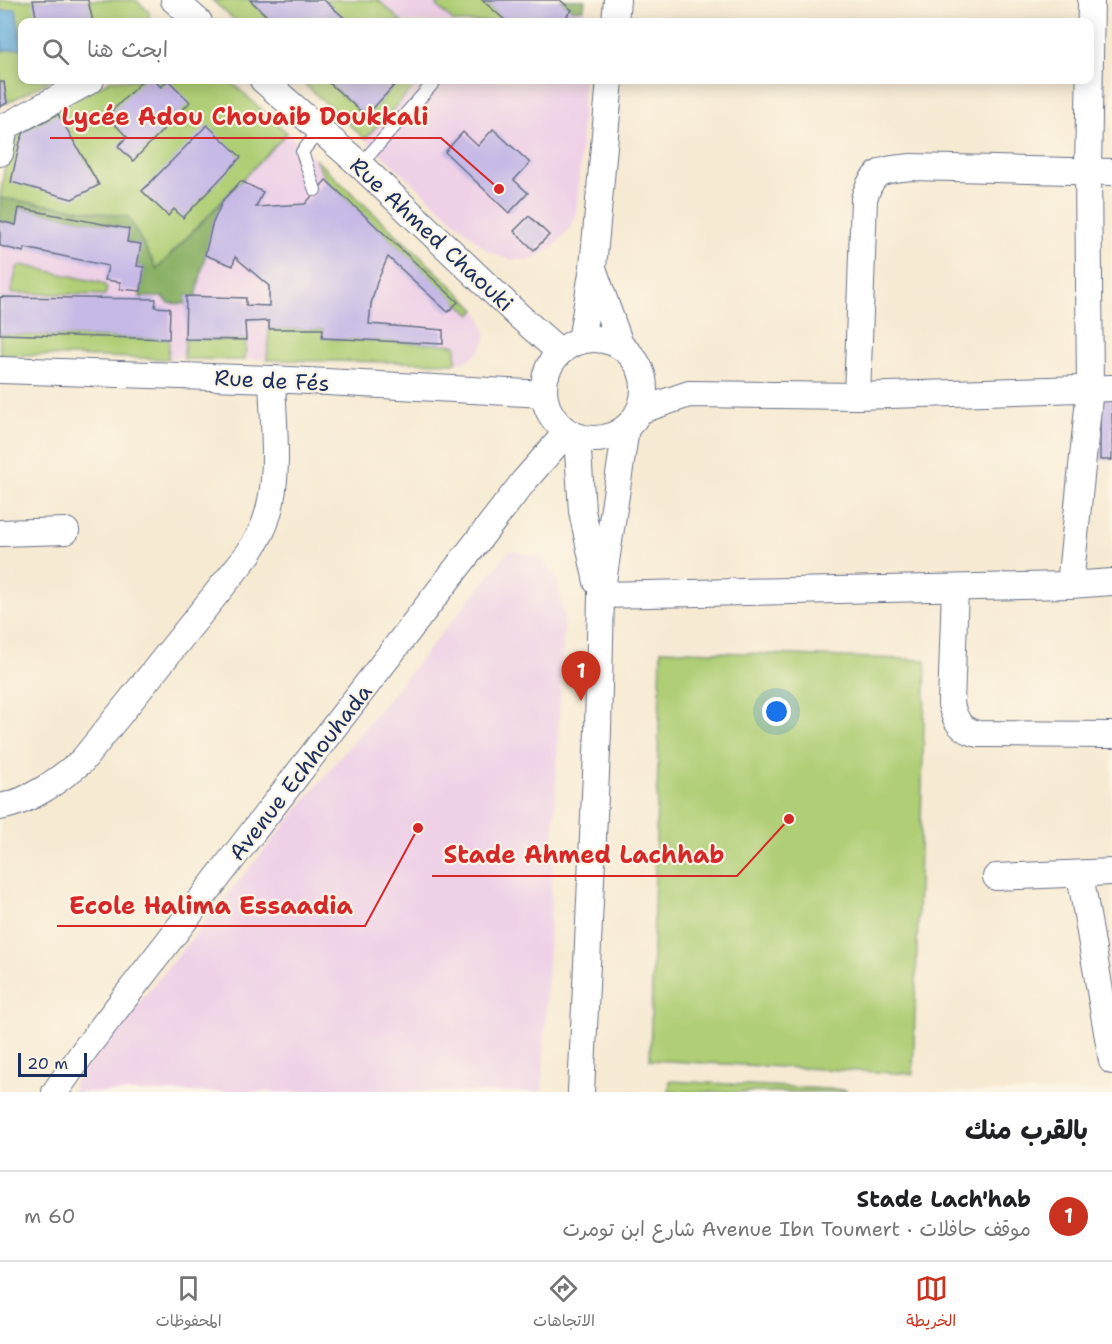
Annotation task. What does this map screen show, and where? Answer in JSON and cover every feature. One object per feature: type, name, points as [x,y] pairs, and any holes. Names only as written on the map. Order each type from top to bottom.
[{"type":"street","points":[[174,0],[193,18]]},
{"type":"street","points":[[616,18],[618,0]]},
{"type":"street","points":[[1091,0],[1092,18]]},
{"type":"street","points":[[1070,585],[1101,388],[1100,172],[1094,57]]},
{"type":"street","points":[[0,153],[2,127],[83,84]]},
{"type":"street","name":"Rue Ahmed Chaouki","points":[[268,84],[360,165],[519,316],[561,392]]},
{"type":"street","points":[[601,596],[582,511],[561,392],[592,267],[610,84]]},
{"type":"street","points":[[857,396],[864,199],[868,184],[876,175],[884,170],[912,167],[1100,172]]},
{"type":"street","points":[[592,267],[621,347]]},
{"type":"street","points":[[561,392],[602,339],[621,347],[636,361],[642,376],[644,395],[633,420],[601,596],[597,743],[581,1092]]},
{"type":"street","name":"Rue de Fés","points":[[0,370],[561,392]]},
{"type":"street","points":[[642,376],[689,394],[857,396],[1101,388]]},
{"type":"street","points":[[0,807],[13,805],[49,787],[82,761],[249,553],[266,522],[273,495],[272,379]]},
{"type":"street","points":[[561,392],[594,440],[605,438],[633,420],[689,394]]},
{"type":"street","name":"Avenue Echhouhada","points":[[55,1092],[86,1048],[524,481],[561,392]]},
{"type":"street","points":[[0,533],[66,531]]},
{"type":"street","points":[[601,596],[1070,585],[1112,582]]},
{"type":"street","points":[[955,588],[951,704],[954,718],[962,727],[969,732],[979,734],[1112,735]]},
{"type":"street","points":[[996,876],[1112,872]]},
{"type":"street","points":[[1080,874],[1112,1061]]},
{"type":"lane","points":[[360,165],[432,84]]},
{"type":"lane","points":[[315,190],[302,152],[320,130]]},
{"type":"shaded area","points":[[212,0],[585,0],[584,18],[232,18]]},
{"type":"shaded area","points":[[304,84],[583,84],[580,164],[576,214],[572,226],[552,249],[529,260],[510,260],[489,252]]},
{"type":"shaded area","points":[[287,133],[475,308],[485,331],[485,341],[479,352],[468,360],[456,363],[0,354],[0,198],[128,217],[157,269]]},
{"type":"shaded area","points":[[510,550],[539,558],[556,575],[564,616],[542,1092],[73,1092],[75,1081]]},
{"type":"green space","points":[[0,0],[136,0],[149,12],[149,18],[18,18],[18,84],[43,84],[7,103],[4,82],[0,82]]},
{"type":"green space","points":[[212,0],[250,0],[269,18],[232,18]]},
{"type":"green space","points":[[324,0],[378,0],[398,18],[344,18]]},
{"type":"green space","points":[[442,0],[482,0],[502,18],[450,18],[437,6]]},
{"type":"green space","points":[[560,0],[585,0],[584,9],[572,10]]},
{"type":"green space","points":[[104,84],[233,84],[287,133],[157,269],[128,217],[0,198],[9,140],[19,130]]},
{"type":"green space","points":[[304,84],[330,84],[366,116],[395,84],[416,84],[365,139]]},
{"type":"green space","points":[[315,159],[476,310],[471,315],[326,180]]},
{"type":"green space","points":[[0,198],[128,217],[157,269],[223,200],[212,225],[196,297],[186,296],[186,304],[169,303],[163,297],[140,297],[144,267],[137,266],[140,244],[127,242],[128,229],[20,208],[16,225],[0,221]]},
{"type":"green space","points":[[21,265],[102,283],[107,288],[105,295],[11,293],[17,268]]},
{"type":"green space","points":[[269,329],[323,329],[323,338],[456,345],[456,363],[267,360]]},
{"type":"green space","points":[[0,334],[169,339],[168,359],[0,354]]},
{"type":"green space","points":[[185,339],[246,340],[245,360],[184,359]]},
{"type":"green space","points":[[661,650],[926,660],[913,1074],[650,1060]]},
{"type":"green space","points":[[670,1081],[846,1090],[846,1092],[669,1092]]},
{"type":"water","points":[[16,9],[18,49],[2,51],[0,11]]},
{"type":"building","points":[[33,0],[88,0],[92,18],[36,18]]},
{"type":"building","points":[[250,0],[324,0],[344,18],[269,18]]},
{"type":"building","points":[[482,0],[560,0],[572,10],[565,18],[502,18]]},
{"type":"building","points":[[0,82],[4,82],[7,103],[0,107]]},
{"type":"building","points":[[139,84],[158,84],[161,87],[164,84],[172,84],[190,102],[133,161],[118,146],[127,137],[107,116]]},
{"type":"building","points":[[330,84],[395,84],[366,116]]},
{"type":"building","points":[[58,114],[99,185],[72,199],[11,182],[24,132]]},
{"type":"building","points":[[207,125],[241,157],[183,218],[174,209],[168,216],[142,191]]},
{"type":"building","points":[[493,129],[530,163],[514,180],[528,193],[509,213],[445,152],[463,132],[478,146]]},
{"type":"building","points":[[326,180],[458,302],[448,312],[388,257],[377,282],[369,324],[443,330],[443,344],[322,338],[323,329],[269,329],[269,321],[245,322],[246,340],[185,339],[186,296],[246,298],[246,305],[269,306],[269,286],[235,257],[233,266],[205,255],[212,225],[223,200],[241,181],[263,192],[256,207],[305,204]]},
{"type":"building","points":[[19,208],[129,229],[127,242],[141,244],[137,266],[144,267],[141,291],[120,289],[120,282],[105,280],[108,266],[25,248],[24,252],[0,246],[0,221],[16,225]]},
{"type":"building","points":[[529,216],[549,235],[534,250],[514,231]]},
{"type":"building","points":[[0,297],[156,299],[155,307],[170,308],[169,339],[0,334]]},
{"type":"building","points":[[1100,393],[1112,393],[1112,460],[1100,460]]},
{"type":"place","name":"Lycée Adou Chouaib Doukkali","points":[[499,189]]},
{"type":"place","name":"Stade Lach'hab","points":[[581,701]]},
{"type":"place","name":"Stade Ahmed Lachhab","points":[[789,819]]},
{"type":"place","name":"Ecole Halima Essaadia","points":[[418,828]]}]
